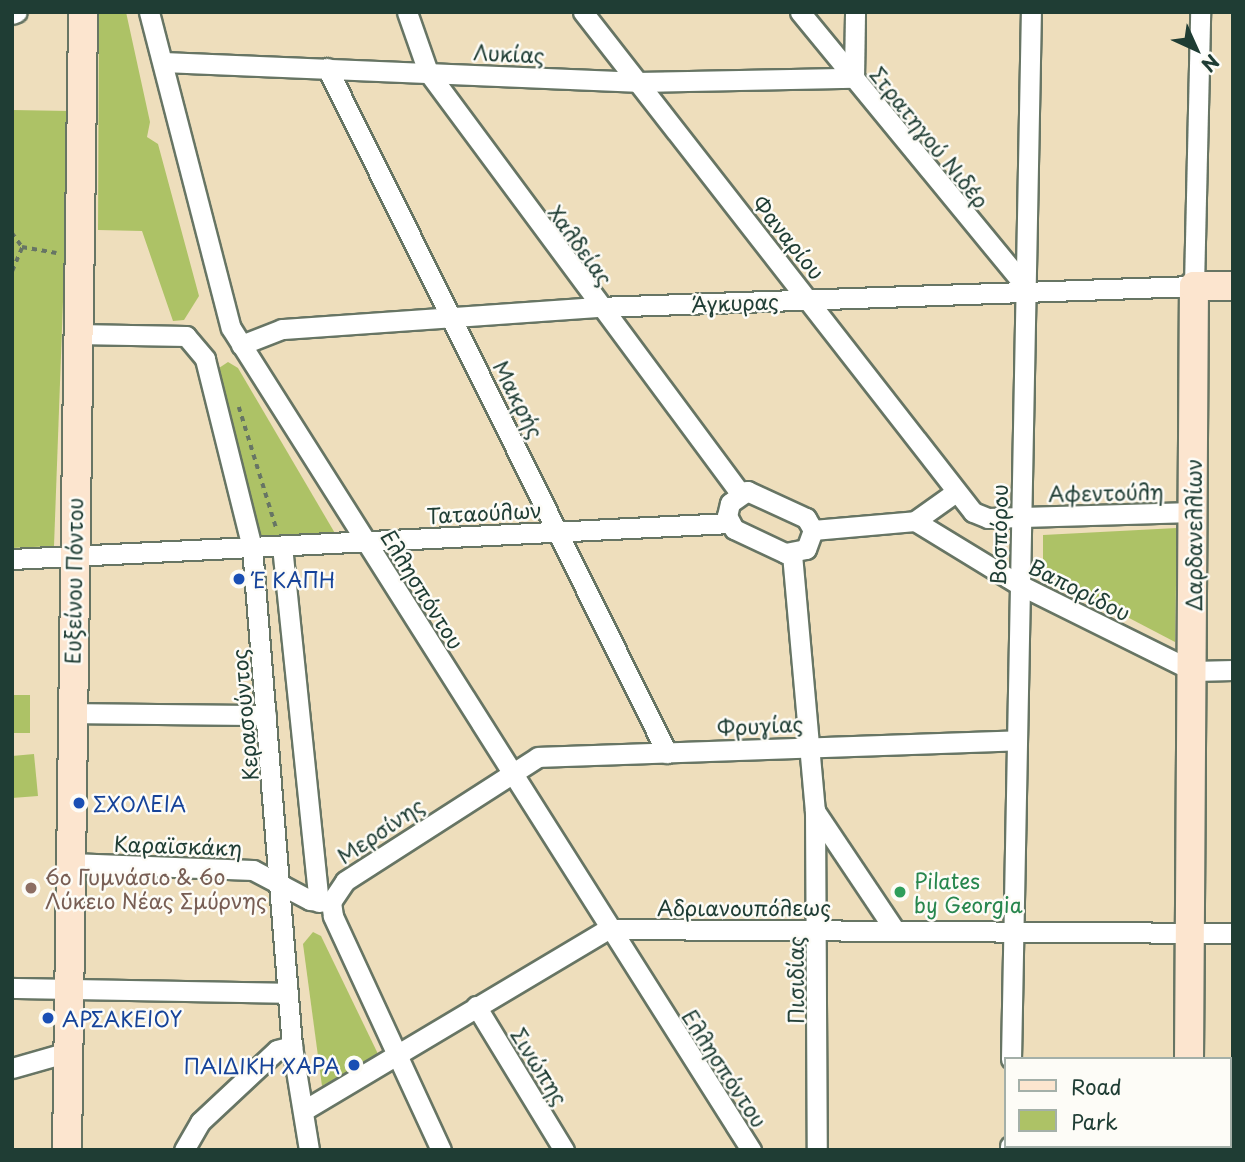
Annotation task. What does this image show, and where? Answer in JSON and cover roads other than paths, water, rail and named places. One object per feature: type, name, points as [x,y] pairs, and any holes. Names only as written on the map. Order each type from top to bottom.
[{"type":"street","name":"Ευξείνου Πόντου","points":[[67,1150],[76,334],[83,12]]},
{"type":"street","name":"Ελλησπόντου","points":[[149,12],[223,309],[241,345],[368,541],[608,929],[751,1150]]},
{"type":"street","name":"Χαλδείας","points":[[407,12],[428,72],[598,307],[740,493]]},
{"type":"street","name":"Φαναρίου","points":[[583,12],[809,299],[953,494]]},
{"type":"street","name":"Στρατηγού Νιδέρ","points":[[800,12],[1026,287]]},
{"type":"street","points":[[854,78],[855,12]]},
{"type":"street","name":"Βοσπόρου","points":[[1011,1057],[1031,12]]},
{"type":"street","name":"Δαρδανελλίων","points":[[1189,1057],[1194,286],[1200,12]]},
{"type":"street","name":"Λυκίας","points":[[163,62],[636,82],[854,78]]},
{"type":"street","name":"Μακρής","points":[[327,68],[454,319],[667,753]]},
{"type":"street","name":"Άγκυρας","points":[[241,345],[282,329],[598,307],[1026,287],[1233,286]]},
{"type":"street","name":"Κερασούντος","points":[[76,334],[177,334],[194,341],[205,359],[252,547],[282,880],[292,1046],[306,1109],[309,1150]]},
{"type":"street","points":[[729,523],[730,503],[740,493],[755,492],[801,514],[813,530]]},
{"type":"street","points":[[813,530],[915,521],[953,494],[988,519],[1021,517]]},
{"type":"street","name":"Αφεντούλη","points":[[1021,517],[1193,512]]},
{"type":"street","name":"Βαπορίδου","points":[[915,521],[1020,585],[1193,671],[1233,670]]},
{"type":"street","name":"Ταταούλων","points":[[12,559],[729,523],[792,554]]},
{"type":"street","points":[[792,554],[806,549],[813,530]]},
{"type":"street","points":[[282,546],[325,902],[441,1150]]},
{"type":"street","name":"Πισιδίας","points":[[792,554],[815,810],[817,1150]]},
{"type":"street","points":[[72,713],[266,715]]},
{"type":"street","name":"Φρυγίας","points":[[508,771],[538,757],[1017,740]]},
{"type":"street","name":"Μερσίνης","points":[[325,902],[345,881],[508,771]]},
{"type":"street","points":[[815,810],[894,929]]},
{"type":"street","name":"Καραϊσκάκη","points":[[70,863],[253,870],[282,880]]},
{"type":"street","points":[[282,880],[325,902]]},
{"type":"street","points":[[306,1109],[608,929]]},
{"type":"street","name":"Αδριανουπόλεως","points":[[608,929],[1233,933]]},
{"type":"street","points":[[12,988],[288,993]]},
{"type":"street","name":"Σινώπης","points":[[476,1006],[564,1150]]},
{"type":"street","points":[[184,1150],[200,1122],[277,1050],[292,1046]]},
{"type":"street","points":[[12,1068],[68,1052]]},
{"type":"place","name":"Ε΄ ΚΑΠΗ","points":[[239,579]]},
{"type":"place","name":"ΣΧΟΛΕΙΑ","points":[[79,803]]},
{"type":"place","name":"6ο Γυμνάσιο & 6ο Λύκειο Νέας Σμύρνης","points":[[31,888]]},
{"type":"place","name":"Pilates by Georgia","points":[[900,892]]},
{"type":"place","name":"ΑΡΣΑΚΕΙΟΥ","points":[[48,1018]]},
{"type":"place","name":"ΠΑΙΔΙΚΗ ΧΑΡΑ","points":[[354,1065]]}]
